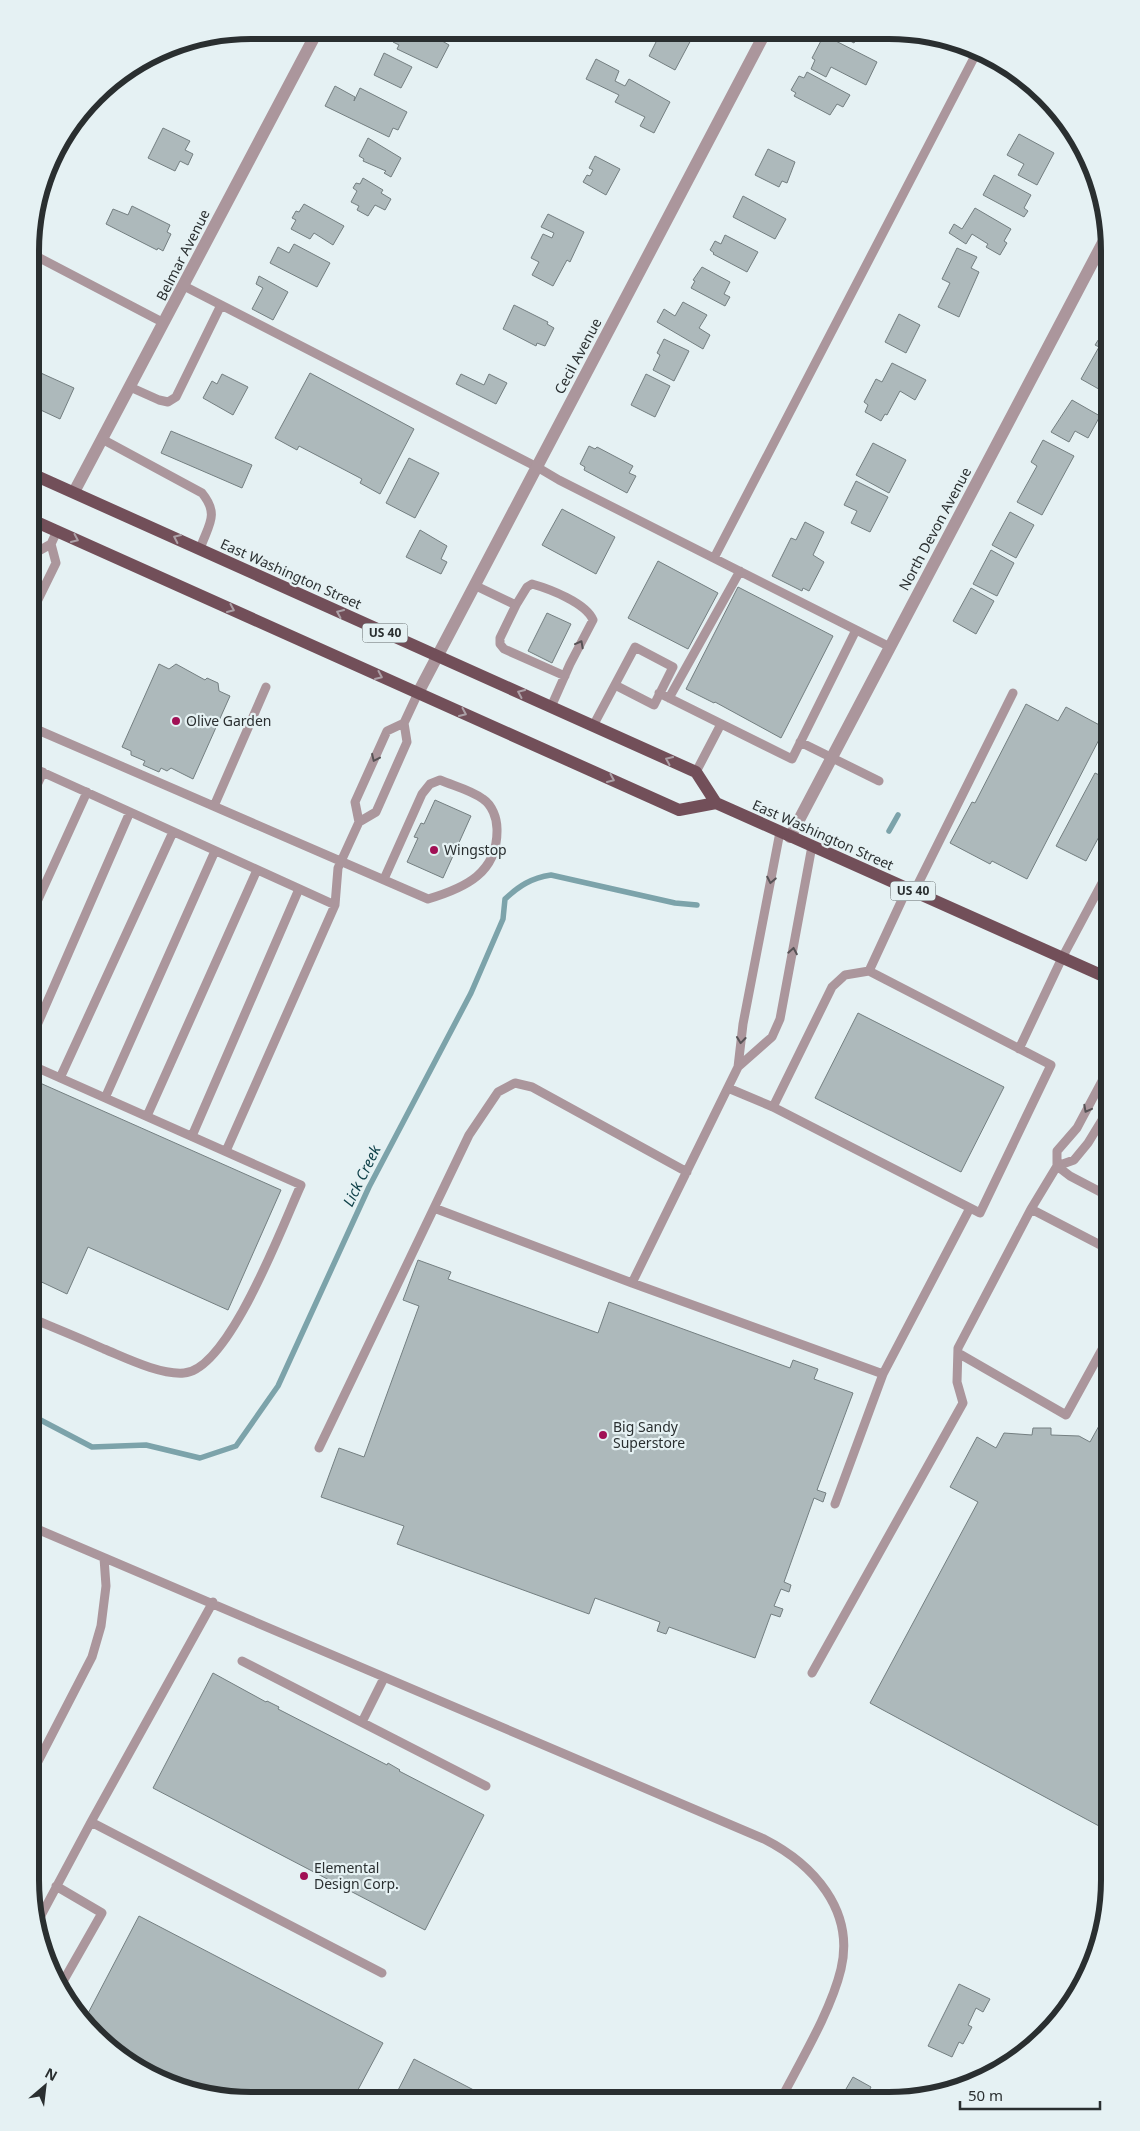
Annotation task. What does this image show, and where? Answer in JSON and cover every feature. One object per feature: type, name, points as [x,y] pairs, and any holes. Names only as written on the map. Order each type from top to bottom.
[{"type":"main road","name":"East Washington Street","points":[[39,477],[696,772]]},
{"type":"main road","points":[[39,523],[679,810],[716,803],[696,772]]},
{"type":"main road","name":"East Washington Street","points":[[716,803],[1101,975]]},
{"type":"street","name":"Belmar Avenue","points":[[74,492],[313,39]]},
{"type":"street","name":"Cecil Avenue","points":[[418,693],[762,39]]},
{"type":"street","name":"North Devon Avenue","points":[[785,834],[832,757],[1101,246]]},
{"type":"lane","points":[[714,558],[974,57]]},
{"type":"lane","points":[[39,258],[164,323]]},
{"type":"lane","points":[[184,286],[559,480],[890,647]]},
{"type":"lane","points":[[130,387],[158,400],[168,402],[176,397],[221,305]]},
{"type":"lane","points":[[102,439],[202,493],[211,504],[212,514],[200,549]]},
{"type":"lane","points":[[39,551],[51,544],[57,531]]},
{"type":"lane","points":[[39,598],[56,563],[51,544]]},
{"type":"lane","points":[[669,698],[740,571]]},
{"type":"lane","points":[[551,707],[564,676],[593,620],[590,613],[576,603],[532,584],[526,587],[516,605],[500,638],[500,644],[504,650],[564,676]]},
{"type":"lane","points":[[474,585],[516,605]]},
{"type":"lane","points":[[659,693],[792,758],[856,630]]},
{"type":"lane","points":[[593,726],[634,647],[673,667],[654,705],[615,685]]},
{"type":"lane","points":[[214,806],[266,687]]},
{"type":"lane","points":[[226,1151],[335,905],[338,868],[359,822],[376,812],[407,742],[404,723],[418,693]]},
{"type":"lane","points":[[869,971],[1013,693]]},
{"type":"lane","points":[[359,822],[354,802],[387,731],[404,723]]},
{"type":"lane","points":[[696,772],[721,724]]},
{"type":"lane","points":[[39,730],[342,860],[428,899],[447,893],[471,880],[483,871],[493,858],[497,845],[497,826],[494,811],[484,799],[440,780],[430,784],[415,807],[384,879]]},
{"type":"lane","points":[[800,742],[878,781]]},
{"type":"lane","points":[[39,771],[214,852],[335,905]]},
{"type":"lane","points":[[39,779],[42,772]]},
{"type":"lane","points":[[39,897],[87,792]]},
{"type":"lane","points":[[39,1021],[130,812]]},
{"type":"lane","points":[[60,1078],[172,832]]},
{"type":"lane","points":[[632,1283],[738,1067],[743,1024],[785,834]]},
{"type":"lane","points":[[738,1067],[772,1037],[780,1019],[812,846]]},
{"type":"lane","points":[[105,1098],[214,852]]},
{"type":"lane","points":[[147,1116],[257,870]]},
{"type":"lane","points":[[1019,1049],[1062,958],[1101,885]]},
{"type":"lane","points":[[192,1136],[299,889]]},
{"type":"lane","points":[[728,1088],[773,1107],[980,1213],[1051,1065],[869,971],[845,975],[832,987],[773,1107]]},
{"type":"lane","points":[[39,1069],[301,1184],[254,1288],[233,1329],[214,1355],[198,1368],[184,1373],[152,1368],[39,1321]]},
{"type":"lane","points":[[320,1448],[469,1135],[498,1092],[515,1083],[532,1087],[686,1172]]},
{"type":"lane","points":[[812,1673],[963,1403],[957,1382],[958,1348],[1030,1209],[1057,1166],[1057,1151],[1077,1128],[1101,1083]]},
{"type":"lane","points":[[1057,1166],[1074,1160],[1101,1121]]},
{"type":"lane","points":[[1057,1166],[1070,1176],[1101,1192]]},
{"type":"lane","points":[[434,1208],[632,1283],[883,1374]]},
{"type":"lane","points":[[835,1504],[883,1374],[970,1208]]},
{"type":"lane","points":[[1030,1209],[1101,1245]]},
{"type":"lane","points":[[958,1353],[1066,1415],[1101,1351]]},
{"type":"lane","points":[[39,1530],[213,1602],[384,1678],[764,1838],[788,1852],[819,1881],[836,1907],[840,1922],[843,1953],[841,1969],[830,1999],[784,2092]]},
{"type":"lane","points":[[39,1759],[92,1657],[101,1626],[106,1586],[104,1558]]},
{"type":"lane","points":[[42,1913],[213,1602]]},
{"type":"lane","points":[[242,1661],[486,1786]]},
{"type":"lane","points":[[362,1722],[384,1678]]},
{"type":"lane","points":[[91,1822],[382,1973]]},
{"type":"lane","points":[[56,1886],[102,1912],[64,1980]]},
{"type":"building","points":[[395,39],[439,39],[449,45],[437,68],[397,49],[399,45],[393,42]]},
{"type":"building","points":[[658,39],[691,39],[675,70],[649,56]]},
{"type":"building","points":[[822,39],[832,39],[877,62],[866,85],[831,67],[826,77],[811,69],[815,60],[812,58]]},
{"type":"building","points":[[846,39],[856,39],[854,43]]},
{"type":"building","points":[[384,53],[412,67],[401,88],[374,75]]},
{"type":"building","points":[[596,59],[619,71],[615,81],[625,86],[629,79],[670,102],[654,133],[640,126],[645,117],[615,102],[619,95],[586,79]]},
{"type":"building","points":[[807,72],[850,95],[843,107],[837,104],[830,115],[794,96],[796,93],[791,90],[799,76],[804,78]]},
{"type":"building","points":[[335,86],[355,97],[354,101],[360,88],[407,112],[398,130],[393,128],[389,137],[325,106]]},
{"type":"building","points":[[163,128],[190,141],[185,150],[193,154],[188,165],[180,161],[175,171],[148,158]]},
{"type":"building","points":[[1019,134],[1054,153],[1037,185],[1018,175],[1024,164],[1007,155]]},
{"type":"building","points":[[368,138],[401,158],[391,177],[384,173],[386,171],[363,161],[364,159],[359,156]]},
{"type":"building","points":[[768,149],[795,162],[787,183],[782,181],[779,187],[755,175]]},
{"type":"building","points":[[595,156],[620,169],[606,195],[583,182],[587,175],[590,176],[593,170],[589,168]]},
{"type":"building","points":[[994,175],[1031,195],[1024,208],[1028,211],[1024,217],[983,195]]},
{"type":"building","points":[[363,178],[383,190],[381,193],[391,199],[385,210],[375,205],[368,216],[357,210],[359,206],[351,202],[357,191],[353,188],[356,183],[360,184]]},
{"type":"building","points":[[743,196],[786,219],[775,239],[733,217]]},
{"type":"building","points":[[304,204],[344,226],[333,245],[314,233],[310,239],[291,229],[296,220],[292,218],[296,211],[299,212]]},
{"type":"building","points":[[132,206],[170,225],[167,232],[171,234],[163,251],[158,248],[157,250],[106,224],[113,209],[128,215]]},
{"type":"building","points":[[975,208],[1011,229],[1004,241],[1007,243],[1000,255],[986,247],[988,244],[972,234],[966,244],[949,233],[954,224],[962,229]]},
{"type":"building","points":[[548,214],[584,232],[570,262],[567,260],[553,286],[532,275],[539,262],[531,258],[543,234],[552,238],[554,233],[541,227]]},
{"type":"building","points":[[725,235],[758,252],[747,272],[713,254],[710,250],[715,241],[721,244]]},
{"type":"building","points":[[294,244],[330,263],[317,287],[270,263],[278,247],[289,253]]},
{"type":"building","points":[[957,248],[977,257],[971,268],[979,272],[959,317],[938,307],[950,283],[942,279]]},
{"type":"building","points":[[702,267],[730,282],[724,294],[730,297],[725,306],[691,288],[695,281],[693,280]]},
{"type":"building","points":[[259,276],[288,292],[273,320],[252,309],[263,288],[256,284]]},
{"type":"building","points":[[683,302],[707,315],[699,328],[710,335],[703,349],[657,322],[664,309],[675,316]]},
{"type":"building","points":[[514,305],[548,322],[547,324],[554,328],[545,346],[537,343],[536,346],[503,329]]},
{"type":"building","points":[[899,314],[920,325],[906,353],[885,342]]},
{"type":"building","points":[[1101,336],[1101,390],[1081,379],[1099,347],[1095,345]]},
{"type":"building","points":[[664,339],[689,351],[674,381],[653,370],[660,355],[657,353]]},
{"type":"building","points":[[892,363],[926,380],[915,400],[900,391],[887,415],[885,414],[881,421],[865,412],[868,405],[864,402],[876,379],[882,382]]},
{"type":"building","points":[[39,372],[74,388],[60,419],[39,409]]},
{"type":"building","points":[[310,373],[414,429],[380,494],[360,483],[362,479],[299,446],[297,450],[275,438]]},
{"type":"building","points":[[222,374],[248,387],[233,415],[203,398],[212,381],[217,384]]},
{"type":"building","points":[[461,374],[484,385],[489,374],[507,383],[496,404],[456,384]]},
{"type":"building","points":[[646,374],[670,386],[655,417],[631,405]]},
{"type":"building","points":[[1072,400],[1100,416],[1088,438],[1075,431],[1069,442],[1051,432]]},
{"type":"building","points":[[171,431],[252,465],[242,488],[161,453]]},
{"type":"building","points":[[1043,440],[1074,456],[1042,515],[1017,502],[1037,466],[1031,462]]},
{"type":"building","points":[[873,443],[906,460],[889,493],[856,475]]},
{"type":"building","points":[[589,446],[595,449],[597,447],[633,466],[629,473],[636,476],[627,493],[584,470],[585,467],[580,464]]},
{"type":"building","points":[[409,458],[439,473],[415,518],[386,503]]},
{"type":"building","points":[[856,481],[888,497],[870,532],[851,523],[857,511],[844,505]]},
{"type":"building","points":[[562,509],[615,537],[596,574],[542,545]]},
{"type":"building","points":[[1010,512],[1034,525],[1016,558],[992,545]]},
{"type":"building","points":[[805,522],[824,532],[813,555],[824,562],[809,591],[803,588],[802,591],[772,576],[791,538],[796,540]]},
{"type":"building","points":[[420,530],[447,546],[441,559],[447,562],[441,574],[406,557]]},
{"type":"building","points":[[991,550],[1014,563],[997,596],[973,584]]},
{"type":"building","points":[[658,561],[718,593],[688,649],[628,618]]},
{"type":"building","points":[[738,587],[833,636],[781,738],[715,702],[686,689]]},
{"type":"building","points":[[971,588],[994,601],[976,634],[953,621]]},
{"type":"building","points":[[547,613],[571,624],[552,663],[528,651]]},
{"type":"building","name":"Olive Garden","points":[[159,664],[169,669],[176,664],[205,680],[207,678],[218,683],[219,691],[230,696],[193,779],[171,768],[167,771],[161,768],[159,772],[143,765],[145,761],[131,755],[131,751],[122,747]]},
{"type":"building","points":[[1026,704],[1058,721],[1066,707],[1101,726],[1101,736],[1027,879],[992,861],[990,864],[950,843],[972,802],[975,803]]},
{"type":"building","points":[[1095,773],[1101,776],[1101,833],[1086,861],[1056,846]]},
{"type":"building","name":"Wingstop","points":[[435,800],[471,816],[443,878],[407,862],[418,838],[414,837],[421,823],[424,824]]},
{"type":"building","points":[[858,1013],[1004,1087],[961,1172],[815,1098]]},
{"type":"building","points":[[39,1083],[281,1190],[228,1310],[88,1247],[67,1294],[39,1281]]},
{"type":"building","points":[[418,1260],[451,1272],[448,1279],[598,1333],[609,1302],[790,1368],[793,1360],[818,1369],[814,1379],[853,1393],[817,1490],[826,1493],[823,1502],[814,1498],[784,1582],[791,1585],[789,1592],[781,1589],[774,1606],[783,1609],[780,1617],[771,1614],[755,1658],[669,1627],[666,1634],[657,1631],[660,1622],[595,1598],[589,1614],[397,1544],[404,1526],[321,1497],[339,1448],[364,1457],[419,1306],[403,1300]]},
{"type":"building","points":[[1101,1422],[1101,1823],[1099,1826],[870,1703],[978,1502],[950,1487],[977,1437],[996,1448],[1004,1433],[1032,1435],[1033,1428],[1051,1428],[1051,1435],[1079,1436],[1090,1442]]},
{"type":"building","points":[[213,1673],[266,1702],[279,1707],[278,1709],[387,1765],[388,1763],[399,1771],[484,1815],[425,1930],[153,1788]]},
{"type":"building","points":[[139,1916],[383,2043],[357,2092],[237,2092],[196,2085],[170,2076],[145,2064],[111,2040],[87,2015]]},
{"type":"building","points":[[959,1984],[990,1999],[983,2012],[976,2008],[968,2025],[972,2027],[963,2044],[959,2042],[952,2057],[928,2046]]},
{"type":"building","points":[[414,2059],[478,2092],[397,2092]]},
{"type":"building","points":[[853,2077],[871,2087],[868,2092],[844,2092]]},
{"type":"waterway","name":"Lick Creek","points":[[889,831],[898,815]]},
{"type":"waterway","name":"Lick Creek","points":[[39,1419],[92,1447],[146,1445],[200,1458],[236,1446],[278,1386],[369,1187],[471,993],[503,919],[505,899],[526,883],[551,875],[675,903],[697,905]]},
{"type":"place","name":"Olive Garden","points":[[176,721]]},
{"type":"place","name":"Wingstop","points":[[434,850]]},
{"type":"place","name":"Big Sandy Superstore","points":[[603,1435]]},
{"type":"place","name":"Elemental Design Corp.","points":[[304,1876]]}]
